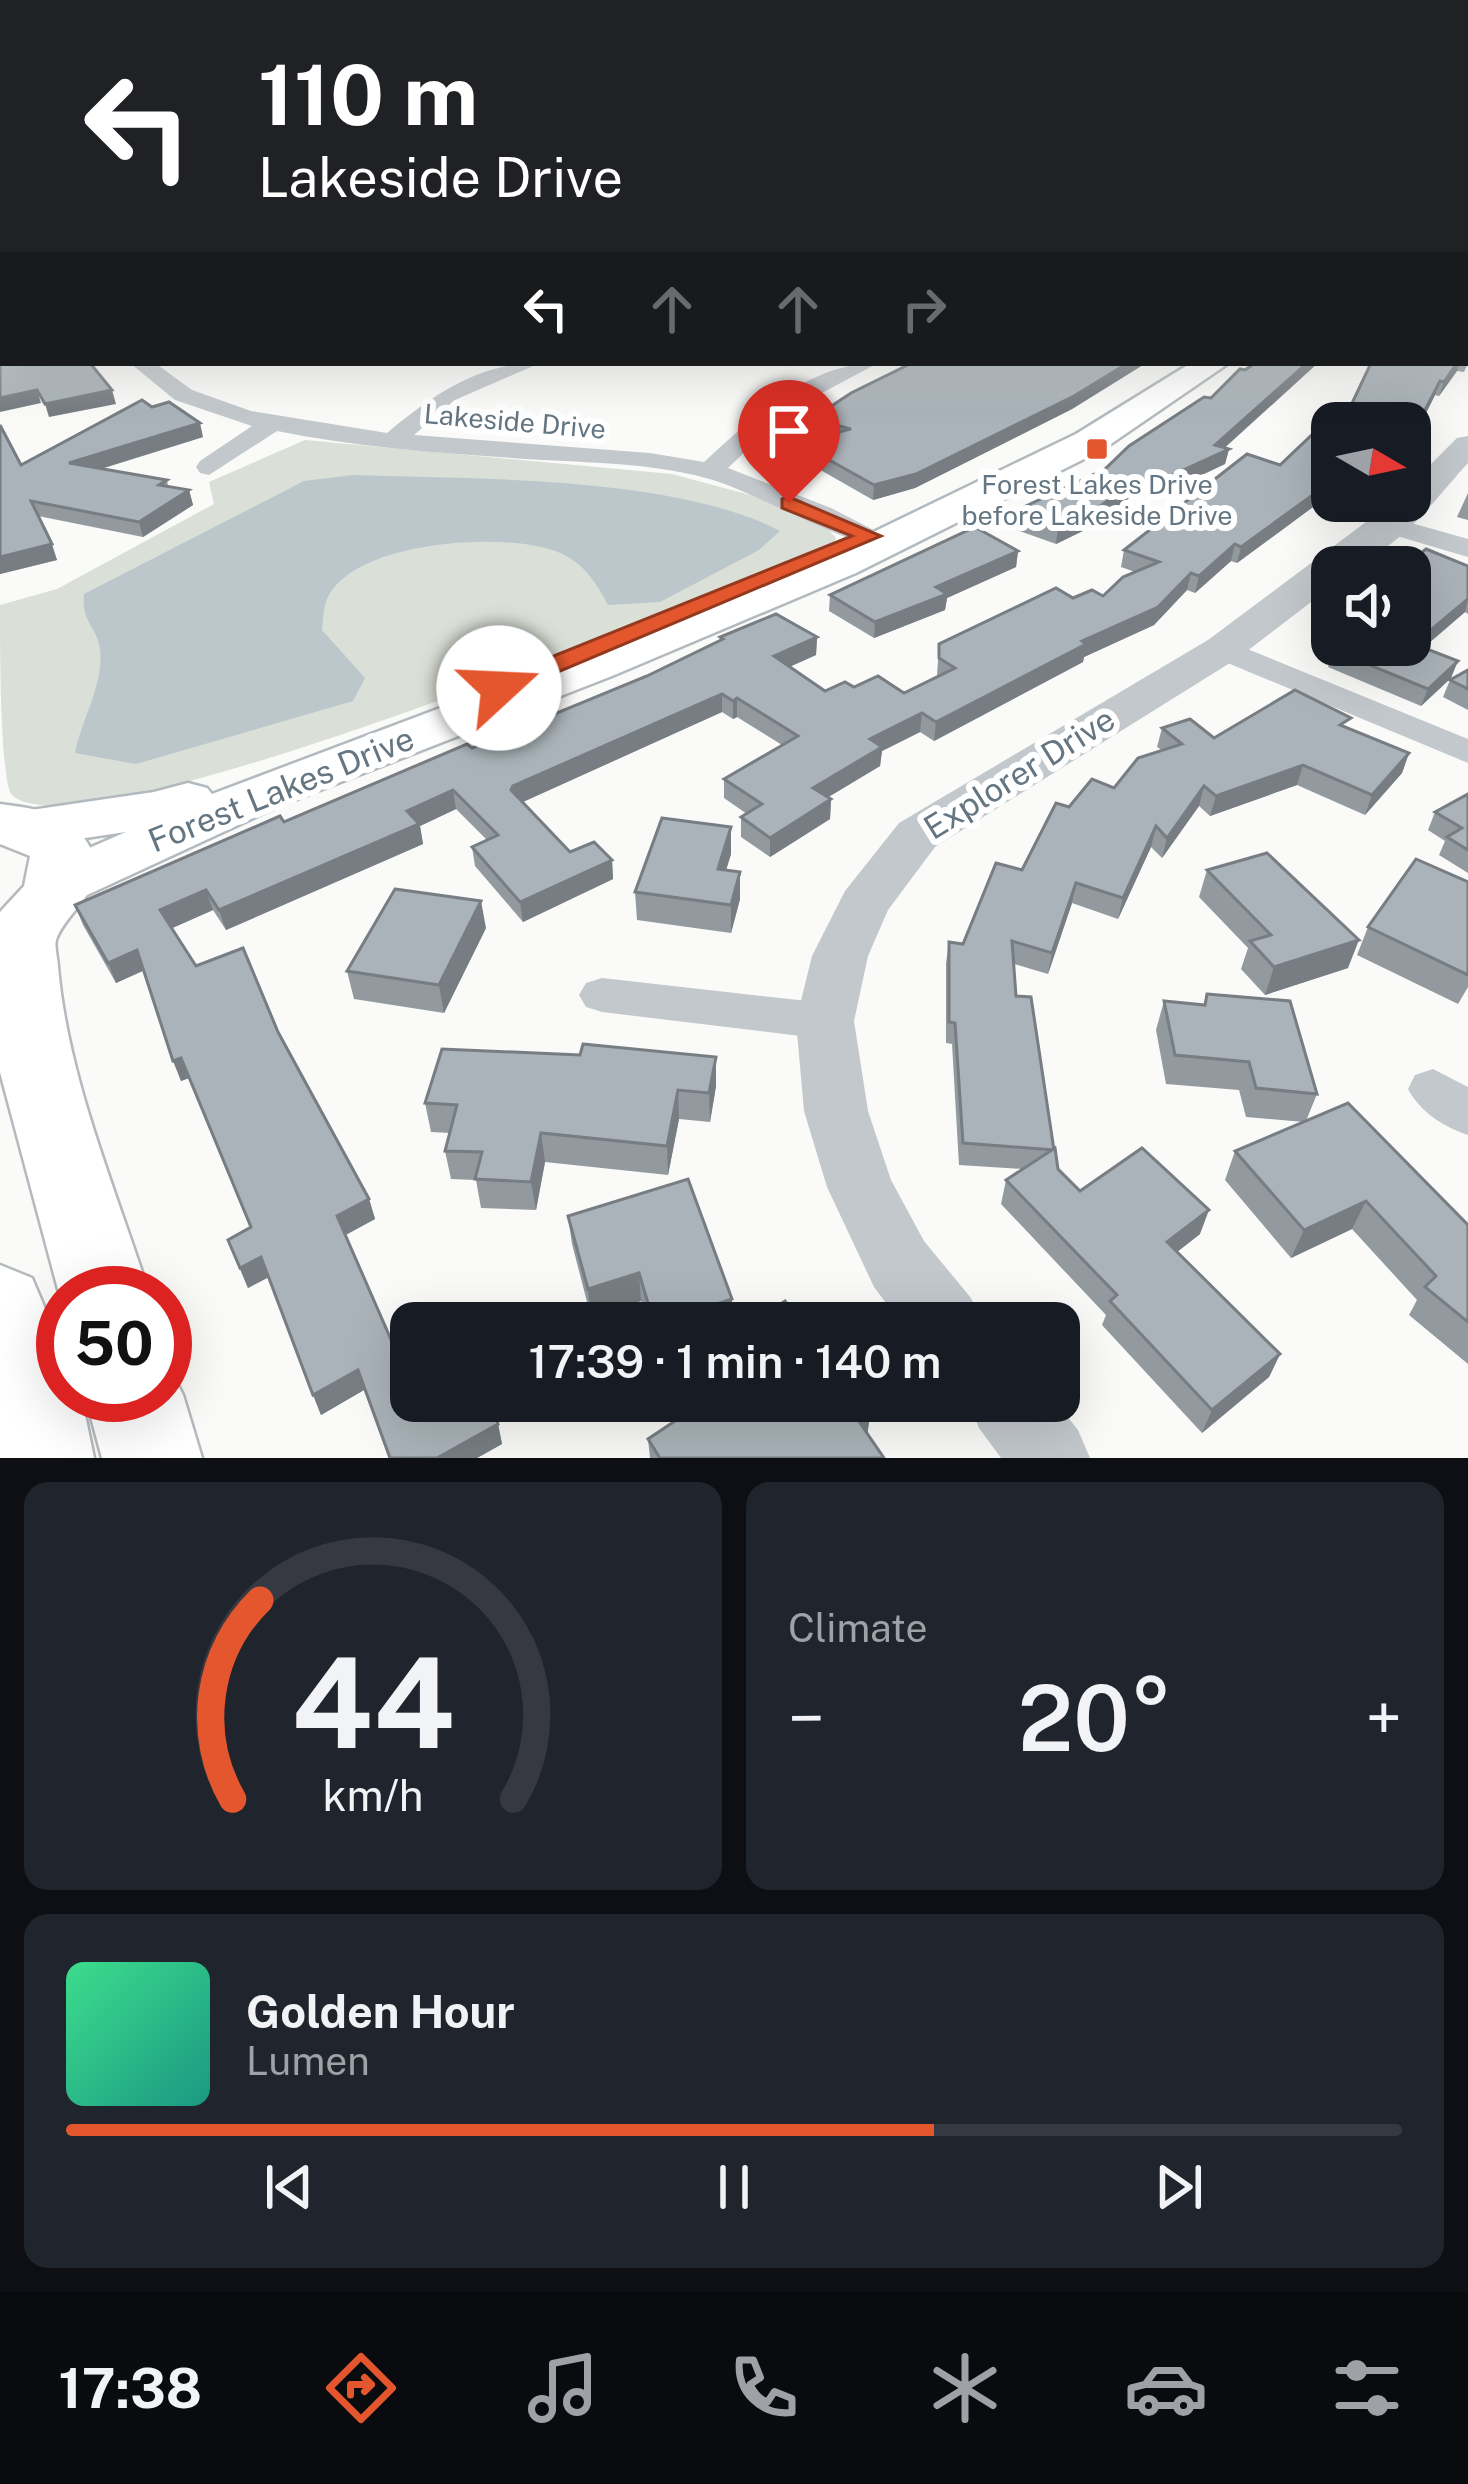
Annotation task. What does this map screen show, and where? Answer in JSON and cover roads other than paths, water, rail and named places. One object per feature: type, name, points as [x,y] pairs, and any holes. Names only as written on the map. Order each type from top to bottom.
[{"type":"main road","name":"Forest Lakes Drive","points":[[878,540],[1075,437],[1188,366]]},
{"type":"main road","name":"Forest Lakes Drive","points":[[23,883],[595,666],[1090,442],[1208,366]]},
{"type":"main road","points":[[23,883],[26,1029],[96,1266]]},
{"type":"main road","points":[[0,1309],[32,1393],[44,1458]]},
{"type":"main road","points":[[142,1422],[152,1458]]},
{"type":"street","name":"Lakeside Drive","points":[[144,366],[182,392],[274,423],[393,440],[710,471],[878,540]]},
{"type":"street","points":[[471,366],[496,375]]},
{"type":"street","points":[[393,440],[429,406],[521,366]]},
{"type":"street","points":[[710,471],[781,406],[861,366]]},
{"type":"street","points":[[209,467],[274,423]]},
{"type":"street","name":"Explorer Drive","points":[[1362,546],[1390,525],[1468,445]]},
{"type":"street","points":[[1390,525],[1468,548]]},
{"type":"street","name":"Explorer Drive","points":[[929,1302],[899,1264],[860,1186],[836,1111],[825,1021],[840,956],[864,904],[917,835],[1223,649],[1311,584]]},
{"type":"street","points":[[1223,649],[1468,752]]},
{"type":"street","points":[[602,995],[825,1021]]},
{"type":"street","points":[[1022,1422],[1050,1458]]},
{"type":"place","name":"Forest Lakes Drive before Lakeside Drive","points":[[1097,449]]}]
